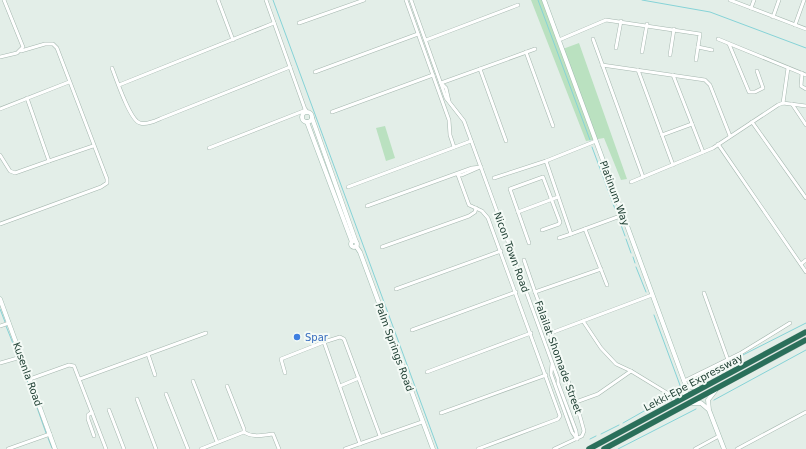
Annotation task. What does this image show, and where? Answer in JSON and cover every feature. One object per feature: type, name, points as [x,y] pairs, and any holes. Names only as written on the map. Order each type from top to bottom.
[{"type":"highway","name":"Lekki-Epe Expressway","points":[[589,449],[806,332]]},
{"type":"highway","name":"Lekki-Epe Expressway","points":[[604,449],[806,340]]},
{"type":"street","points":[[4,0],[23,42],[21,51]]},
{"type":"street","points":[[218,0],[233,40]]},
{"type":"street","points":[[266,0],[306,111],[310,113],[312,118],[355,243]]},
{"type":"street","points":[[299,23],[364,0]]},
{"type":"street","points":[[406,0],[449,120],[450,135],[454,148]]},
{"type":"street","name":"Nicon Town Road","points":[[411,0],[446,98],[464,121],[556,372],[557,383]]},
{"type":"street","name":"Platinum Way","points":[[544,0],[686,386]]},
{"type":"street","points":[[730,0],[806,29]]},
{"type":"street","points":[[751,8],[754,0]]},
{"type":"street","points":[[773,16],[779,0]]},
{"type":"street","points":[[795,25],[804,0]]},
{"type":"street","points":[[426,40],[518,5]]},
{"type":"street","points":[[559,40],[606,20],[647,24],[700,34],[696,60]]},
{"type":"street","points":[[616,48],[621,22]]},
{"type":"street","points":[[119,85],[274,23]]},
{"type":"street","points":[[642,52],[647,24]]},
{"type":"street","points":[[670,55],[674,29]]},
{"type":"street","points":[[315,72],[418,34]]},
{"type":"street","points":[[593,39],[643,177]]},
{"type":"street","points":[[718,39],[806,75]]},
{"type":"street","points":[[0,57],[45,44],[54,44],[107,180],[104,185],[0,224]]},
{"type":"street","points":[[729,44],[749,92],[755,92],[764,88],[757,71]]},
{"type":"street","points":[[698,47],[712,50]]},
{"type":"street","points":[[441,83],[535,49]]},
{"type":"street","points":[[526,52],[553,126]]},
{"type":"street","points":[[602,65],[673,75],[708,82],[730,136]]},
{"type":"street","points":[[112,68],[137,122],[146,123],[290,67]]},
{"type":"street","points":[[783,103],[788,68]]},
{"type":"street","points":[[480,69],[506,141]]},
{"type":"street","points":[[638,70],[673,165]]},
{"type":"street","points":[[802,73],[801,86],[806,89]]},
{"type":"street","points":[[332,112],[433,75]]},
{"type":"street","points":[[673,75],[703,152]]},
{"type":"street","points":[[0,109],[69,82]]},
{"type":"street","points":[[27,98],[49,161]]},
{"type":"street","points":[[632,182],[703,152],[718,144],[772,108],[783,103],[806,106]]},
{"type":"street","points":[[792,104],[806,125]]},
{"type":"street","points":[[306,111],[301,117],[307,122],[355,243]]},
{"type":"street","points":[[209,148],[306,111]]},
{"type":"street","points":[[307,122],[312,118]]},
{"type":"street","points":[[752,122],[806,198]]},
{"type":"street","points":[[662,135],[692,124]]},
{"type":"street","points":[[348,186],[471,141]]},
{"type":"street","points":[[494,178],[546,161],[596,141]]},
{"type":"street","points":[[718,144],[806,272]]},
{"type":"street","points":[[0,155],[10,171],[15,173],[93,146]]},
{"type":"street","points":[[546,161],[571,234]]},
{"type":"street","points":[[367,206],[458,175],[462,175],[481,167]]},
{"type":"street","points":[[458,175],[467,202],[487,215],[560,416],[558,419],[478,449]]},
{"type":"street","points":[[529,243],[510,189],[543,177],[559,224],[542,230]]},
{"type":"street","points":[[518,212],[558,197]]},
{"type":"street","points":[[382,248],[469,216],[475,212],[476,208]]},
{"type":"street","points":[[559,238],[623,214]]},
{"type":"street","points":[[585,228],[607,285]]},
{"type":"street","name":"Palm Springs Road","points":[[355,243],[360,252],[432,449]]},
{"type":"street","points":[[396,289],[501,251]]},
{"type":"street","points":[[524,260],[535,292]]},
{"type":"street","points":[[801,264],[806,260]]},
{"type":"street","name":"Falailat Shomade Street","points":[[577,439],[582,436],[584,431],[576,402],[535,292],[601,269]]},
{"type":"street","points":[[412,330],[516,292]]},
{"type":"street","points":[[704,293],[728,360]]},
{"type":"street","points":[[551,333],[652,295]]},
{"type":"street","name":"Kusenla Road","points":[[0,300],[56,449]]},
{"type":"street","points":[[583,321],[601,348],[616,364],[631,371],[672,396],[675,402]]},
{"type":"street","points":[[0,326],[9,323]]},
{"type":"street","points":[[684,380],[728,360],[790,323]]},
{"type":"street","points":[[80,379],[206,333]]},
{"type":"street","points":[[427,372],[531,333]]},
{"type":"street","points":[[285,373],[281,359],[324,342],[342,337],[380,436]]},
{"type":"street","points":[[324,342],[360,444]]},
{"type":"street","points":[[148,354],[155,375]]},
{"type":"street","points":[[0,363],[21,357]]},
{"type":"street","points":[[30,379],[72,364],[80,379],[106,449]]},
{"type":"street","name":"Nicon Town Road","points":[[552,364],[551,374],[557,383],[576,431],[577,439]]},
{"type":"street","points":[[576,402],[598,394],[631,371]]},
{"type":"street","points":[[551,374],[556,372]]},
{"type":"street","points":[[441,413],[546,375]]},
{"type":"street","points":[[340,386],[359,378]]},
{"type":"street","points":[[193,380],[217,442]]},
{"type":"street","points":[[228,386],[244,432],[249,435],[273,434],[279,449]]},
{"type":"street","points":[[683,398],[686,392],[686,386],[697,389],[702,388]]},
{"type":"street","points":[[722,386],[710,397],[709,410],[724,449]]},
{"type":"street","points":[[166,394],[188,449]]},
{"type":"street","points":[[137,399],[156,449]]},
{"type":"street","points":[[687,404],[701,403],[709,410]]},
{"type":"street","points":[[109,410],[124,449]]},
{"type":"street","points":[[92,412],[88,415],[88,418],[94,436]]},
{"type":"street","points":[[737,449],[806,412]]},
{"type":"street","points":[[345,449],[422,422]]},
{"type":"street","points":[[201,449],[244,432]]},
{"type":"street","points":[[8,449],[50,434]]},
{"type":"street","points":[[695,449],[719,436]]},
{"type":"street","points":[[554,449],[577,439]]},
{"type":"green space","points":[[531,0],[543,0],[560,50],[579,43],[627,179],[621,180],[604,138],[586,141]]},
{"type":"green space","points":[[385,126],[395,158],[386,161],[376,128]]},
{"type":"waterway","points":[[273,0],[438,449]]},
{"type":"waterway","points":[[538,0],[590,140]]},
{"type":"waterway","points":[[642,0],[710,12],[806,48]]},
{"type":"waterway","points":[[592,147],[615,209]]},
{"type":"waterway","points":[[621,225],[625,236]]},
{"type":"waterway","points":[[626,239],[631,253]]},
{"type":"waterway","points":[[633,257],[635,263]]},
{"type":"waterway","points":[[636,267],[646,292]]},
{"type":"waterway","points":[[0,309],[5,322]]},
{"type":"waterway","points":[[654,315],[681,388],[674,393]]},
{"type":"waterway","points":[[735,359],[806,323]]},
{"type":"waterway","points":[[6,326],[18,356]]},
{"type":"waterway","points":[[714,400],[806,350]]},
{"type":"waterway","points":[[19,359],[32,394]]},
{"type":"waterway","points":[[692,383],[716,370]]},
{"type":"waterway","points":[[623,423],[667,398]]},
{"type":"waterway","points":[[34,399],[46,433]]},
{"type":"waterway","points":[[618,449],[696,409]]},
{"type":"waterway","points":[[601,434],[619,425]]},
{"type":"waterway","points":[[590,439],[596,436]]},
{"type":"waterway","points":[[48,438],[52,448]]},
{"type":"place","name":"Spar","points":[[297,337]]}]
